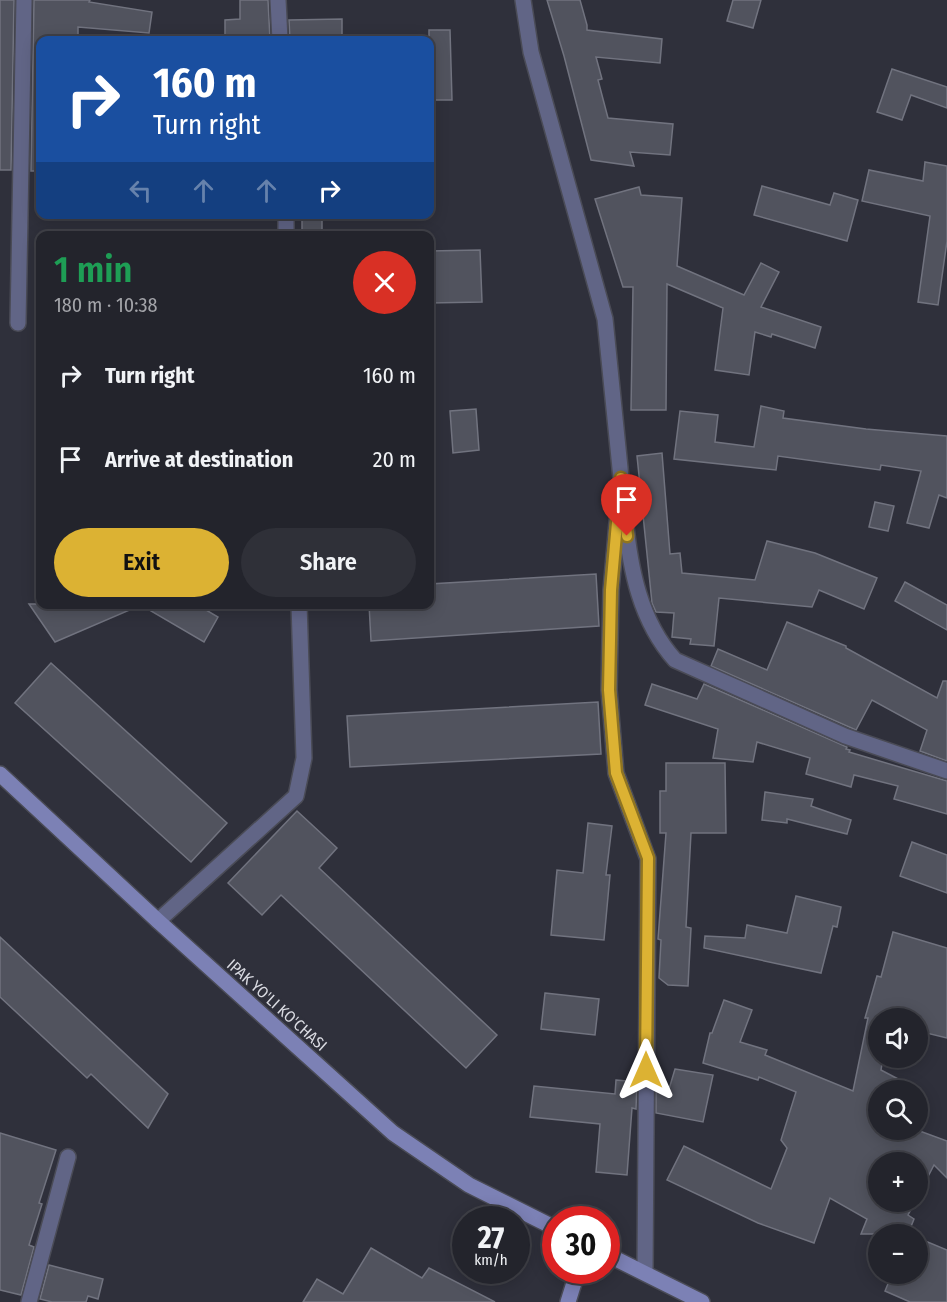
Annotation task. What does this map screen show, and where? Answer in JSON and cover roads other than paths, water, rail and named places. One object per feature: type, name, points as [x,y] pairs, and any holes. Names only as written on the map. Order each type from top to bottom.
[{"type":"main road","name":"IPAK YO'LI KO'CHASI","points":[[0,774],[158,921],[393,1133],[469,1185],[542,1222]]},
{"type":"main road","points":[[620,1261],[702,1302]]},
{"type":"main road","points":[[568,1302],[574,1284]]},
{"type":"street","points":[[18,323],[24,0]]},
{"type":"street","points":[[278,0],[280,36]]},
{"type":"street","points":[[523,0],[531,52],[604,319],[628,556],[646,615],[662,645],[675,660],[845,736],[947,771]]},
{"type":"street","points":[[621,478],[611,590],[609,690],[616,773],[648,858],[645,1273]]},
{"type":"street","points":[[158,921],[296,796],[304,758],[299,609]]},
{"type":"street","points":[[29,1302],[68,1157]]}]
